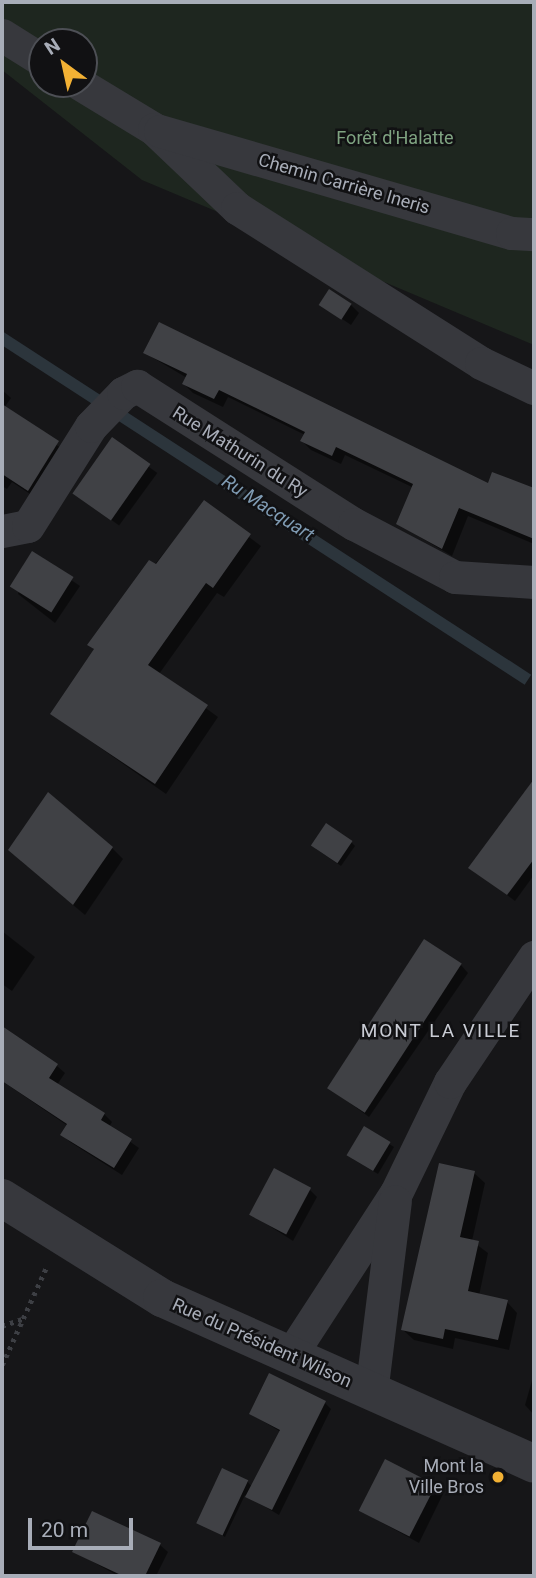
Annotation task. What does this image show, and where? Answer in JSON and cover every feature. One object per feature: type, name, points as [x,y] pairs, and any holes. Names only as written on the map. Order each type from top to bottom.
[{"type":"street","points":[[2,35],[28,51]]},
{"type":"street","points":[[98,95],[154,129],[237,208],[481,363],[534,388]]},
{"type":"street","name":"Chemin Carrière Ineris","points":[[154,129],[512,233],[534,234]]},
{"type":"street","points":[[481,363],[534,410]]},
{"type":"street","name":"Rue Mathurin du Ry","points":[[2,531],[28,526],[91,426],[123,393],[136,386],[354,524],[456,578],[534,582]]},
{"type":"street","points":[[290,1356],[396,1193],[450,1082],[534,957]]},
{"type":"street","points":[[371,1393],[396,1193]]},
{"type":"street","name":"Rue du Président Wilson","points":[[2,1198],[162,1298],[534,1464]]},
{"type":"path","points":[[2,1365],[61,1235]]},
{"type":"path","points":[[2,1326],[23,1319]]},
{"type":"green space","name":"Forêt d'Halatte","points":[[2,2],[534,2],[534,345],[142,180],[38,98],[98,98],[98,28],[28,28],[28,90],[2,70]]},
{"type":"water","name":"Ru Macquart","points":[[2,331],[531,675],[525,685],[2,345]]},
{"type":"building","points":[[329,289],[352,304],[341,320],[319,305]]},
{"type":"building","points":[[159,322],[488,483],[492,472],[534,488],[534,539],[459,508],[442,549],[396,524],[413,484],[336,447],[332,456],[300,441],[305,432],[219,390],[214,399],[182,384],[187,374],[143,353]]},
{"type":"building","points":[[2,404],[59,441],[28,491],[2,474]]},
{"type":"building","points":[[112,437],[151,464],[111,520],[72,494]]},
{"type":"building","points":[[204,500],[251,534],[213,588],[206,583],[148,665],[208,705],[155,784],[50,714],[94,649],[87,645],[149,560],[156,564]]},
{"type":"building","points":[[32,551],[74,577],[51,613],[10,587]]},
{"type":"building","points":[[534,779],[534,859],[507,895],[468,868]]},
{"type":"building","points":[[48,792],[113,847],[73,905],[8,850]]},
{"type":"building","points":[[326,823],[353,841],[337,863],[311,845]]},
{"type":"building","points":[[424,939],[462,964],[365,1113],[327,1088]]},
{"type":"building","points":[[2,1026],[58,1064],[49,1078],[105,1113],[101,1120],[132,1139],[114,1168],[60,1135],[67,1124],[2,1081]]},
{"type":"building","points":[[364,1126],[391,1142],[373,1171],[346,1155]]},
{"type":"building","points":[[439,1163],[475,1171],[460,1237],[479,1241],[468,1291],[508,1300],[498,1340],[445,1329],[443,1339],[401,1330]]},
{"type":"building","points":[[274,1168],[311,1188],[286,1235],[249,1215]]},
{"type":"building","points":[[269,1373],[326,1401],[272,1510],[245,1497],[280,1430],[249,1414]]},
{"type":"building","points":[[385,1459],[436,1485],[409,1537],[359,1511]]},
{"type":"building","points":[[222,1468],[248,1480],[223,1536],[196,1523]]},
{"type":"building","points":[[92,1511],[161,1543],[145,1576],[123,1576],[72,1552]]},
{"type":"place","name":"Mont la Ville Bros","points":[[498,1477]]},
{"type":"district","name":"MONT LA VILLE","points":[[441,1031]]}]
